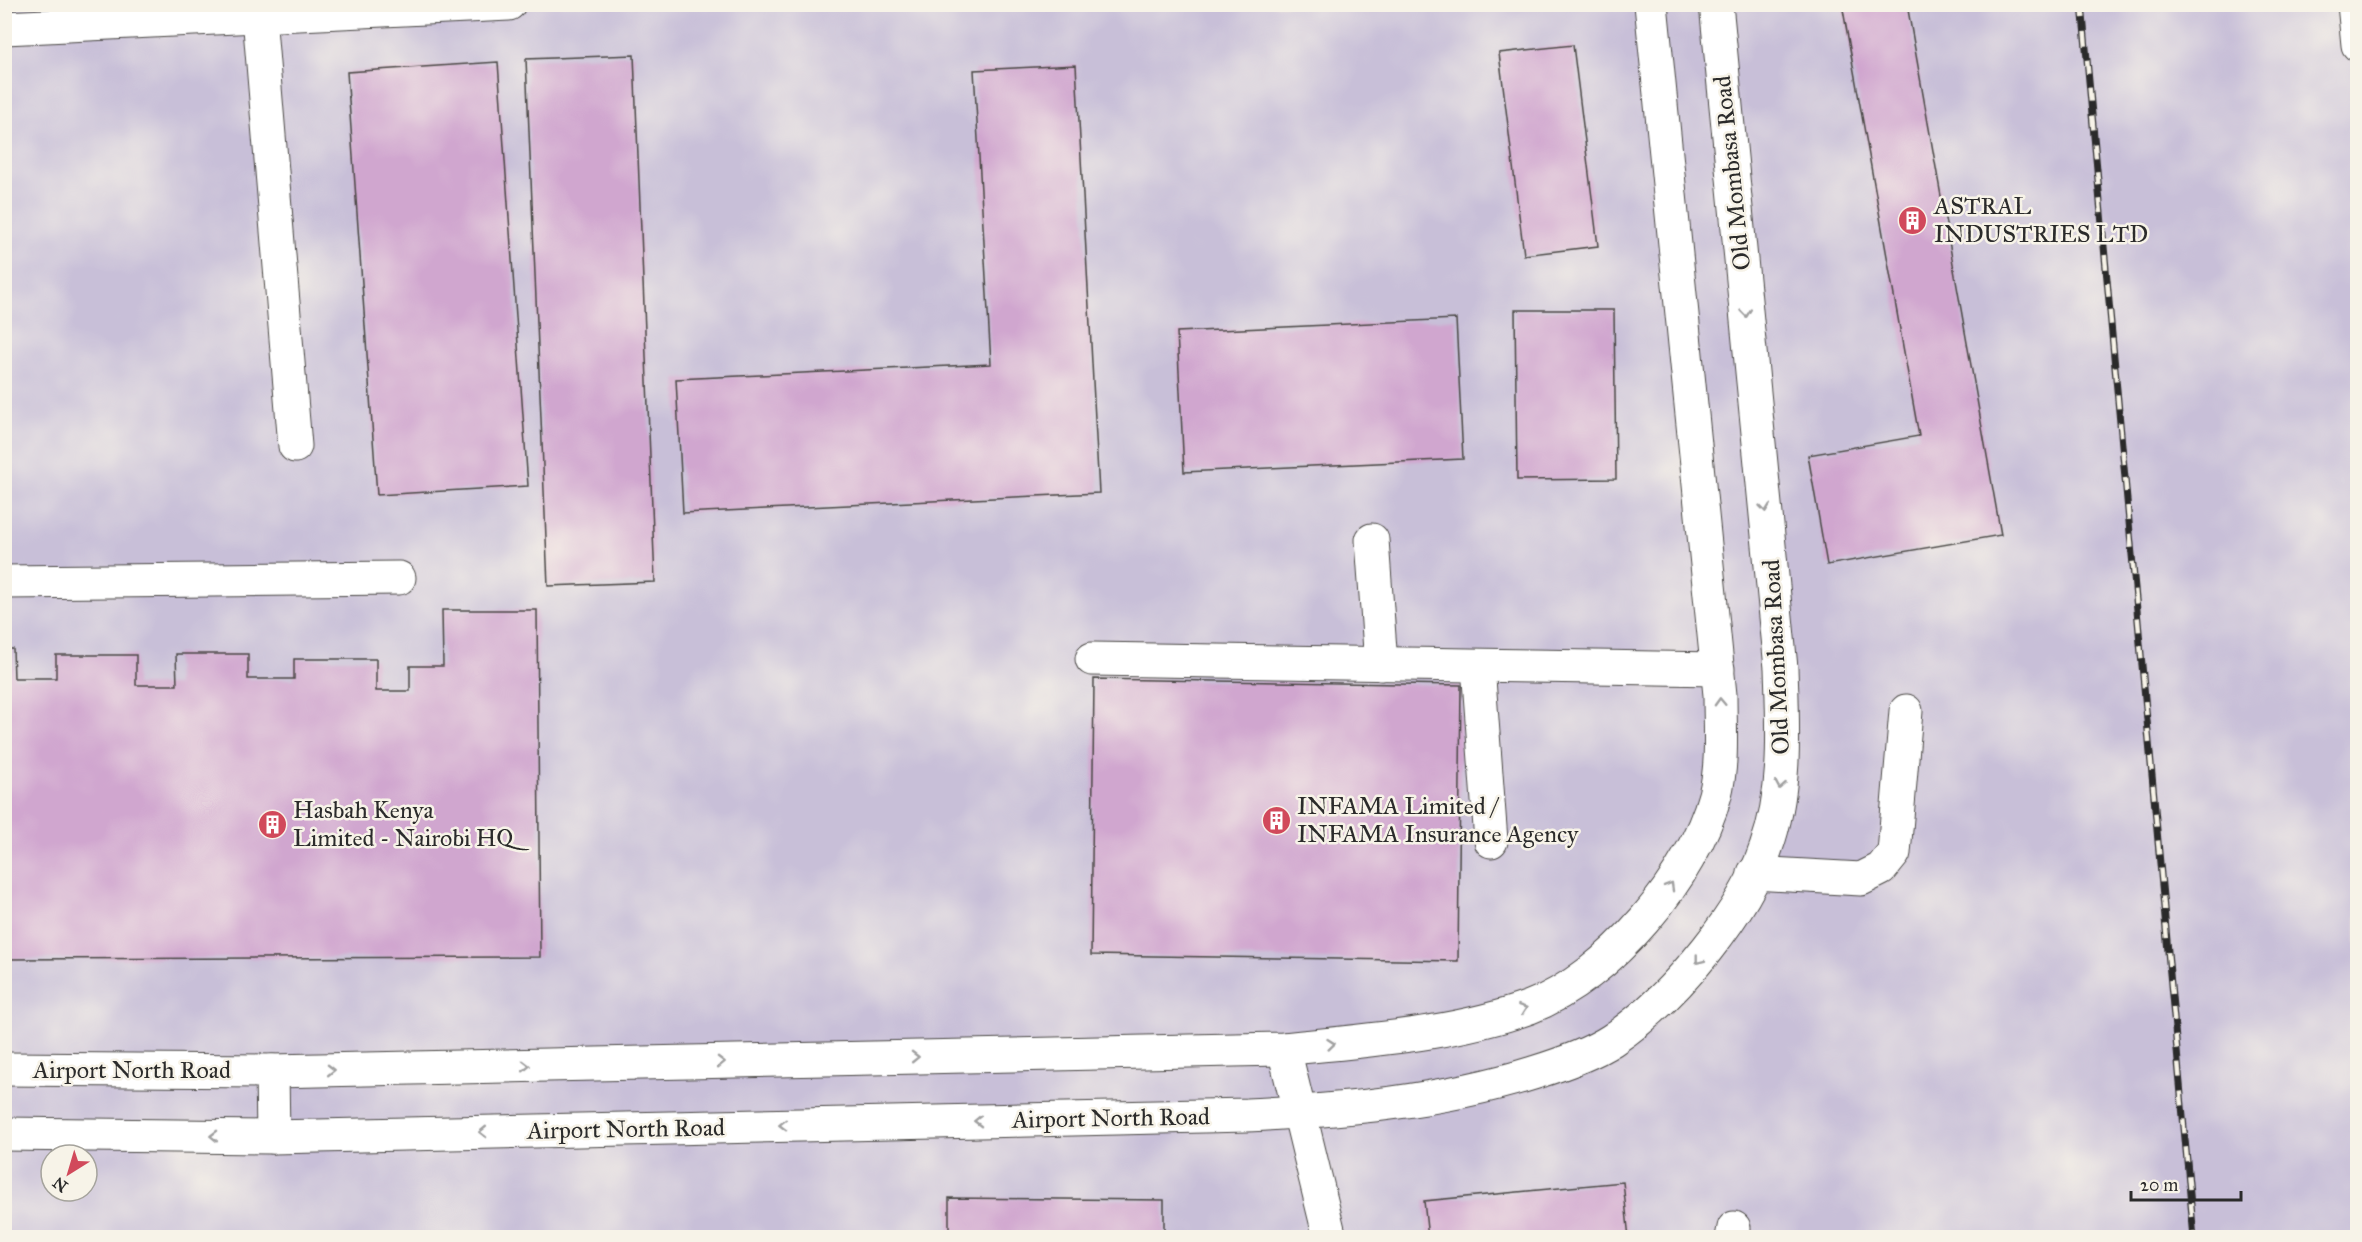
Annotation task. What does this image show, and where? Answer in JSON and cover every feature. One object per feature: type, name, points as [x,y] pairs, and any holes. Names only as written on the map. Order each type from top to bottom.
[{"type":"main road","points":[[4,28],[177,12],[274,12],[509,4]]},
{"type":"main road","points":[[1330,1238],[1284,1049],[1446,1028],[1514,1012],[1558,994],[1622,946],[1664,898],[1693,847],[1715,794],[1721,735],[1718,669],[1652,4]]},
{"type":"main road","name":"Old Mombasa Road","points":[[1247,1115],[1301,1112],[1404,1101],[1492,1085],[1556,1065],[1611,1040],[1662,1000],[1692,969],[1718,935],[1766,849],[1782,772],[1781,668],[1716,4]]},
{"type":"main road","points":[[2354,4],[2358,45]]},
{"type":"main road","points":[[274,12],[295,446]]},
{"type":"main road","points":[[1372,540],[1381,664]]},
{"type":"main road","points":[[4,582],[399,578]]},
{"type":"main road","points":[[1092,659],[1718,669]]},
{"type":"main road","points":[[1478,666],[1491,841]]},
{"type":"main road","points":[[1754,873],[1861,879],[1881,869],[1894,853],[1906,711]]},
{"type":"main road","name":"Airport North Road","points":[[4,1070],[272,1071],[1284,1049]]},
{"type":"main road","points":[[272,1071],[273,1137]]},
{"type":"main road","name":"Airport North Road","points":[[4,1134],[273,1137],[1247,1115]]},
{"type":"shaded area","points":[[5,5],[2357,5],[2357,1237],[5,1238]]},
{"type":"building","name":"ASTRAL INDUSTRIES LTD","points":[[1842,4],[1907,4],[2001,535],[1827,565],[1808,455],[1919,436]]},
{"type":"building","points":[[1573,45],[1598,246],[1524,255],[1499,53]]},
{"type":"building","points":[[634,55],[655,582],[548,586],[526,59]]},
{"type":"building","points":[[498,62],[528,486],[377,495],[347,72]]},
{"type":"building","points":[[1076,65],[1099,493],[683,513],[676,379],[991,364],[974,70]]},
{"type":"building","points":[[1515,310],[1614,310],[1616,479],[1517,480]]},
{"type":"building","points":[[1456,319],[1463,459],[1184,472],[1177,332]]},
{"type":"building","name":"Hasbah Kenya Limited - Nairobi HQ","points":[[442,610],[537,610],[540,957],[4,959],[4,649],[13,649],[14,678],[56,678],[56,655],[136,655],[136,685],[177,685],[176,654],[248,654],[248,679],[294,679],[294,659],[376,659],[376,691],[410,691],[410,666],[443,666]]},
{"type":"building","name":"INFAMA Limited / INFAMA Insurance Agency","points":[[1094,679],[1461,685],[1458,961],[1091,955]]},
{"type":"building","points":[[1623,1182],[1629,1238],[1428,1238],[1424,1201]]},
{"type":"building","points":[[949,1198],[1164,1200],[1164,1238],[949,1238]]},
{"type":"railway","points":[[2082,4],[2194,1238]]},
{"type":"place","name":"ASTRAL INDUSTRIES LTD","points":[[1913,220]]},
{"type":"place","name":"INFAMA Limited / INFAMA Insurance Agency","points":[[1276,820]]},
{"type":"place","name":"Hasbah Kenya Limited - Nairobi HQ","points":[[272,824]]}]
